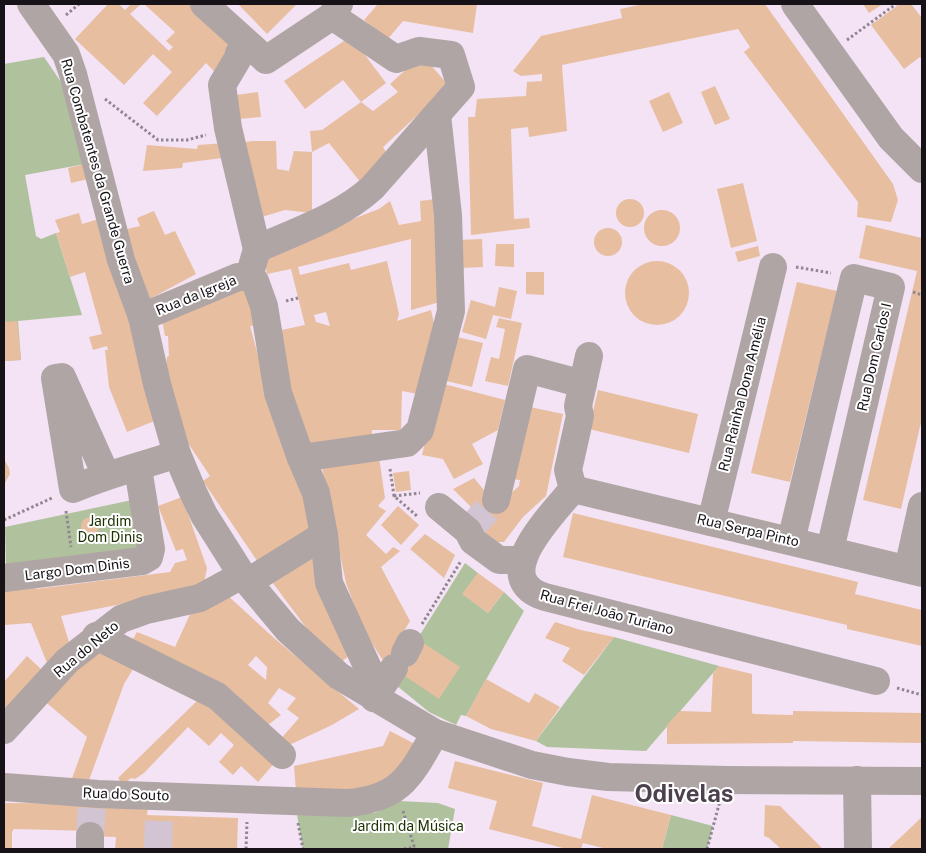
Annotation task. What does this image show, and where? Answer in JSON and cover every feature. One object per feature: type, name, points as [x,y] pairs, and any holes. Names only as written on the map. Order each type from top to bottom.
[{"type":"street","name":"Rua Combatentes da Grande Guerra","points":[[31,4],[66,54],[73,74],[121,260],[142,317],[157,384],[177,454],[204,515],[245,578],[288,630],[313,654],[339,676],[435,733],[532,765],[608,777],[922,781]]},
{"type":"street","points":[[209,5],[257,52]]},
{"type":"street","points":[[798,5],[891,138],[922,169]]},
{"type":"street","points":[[257,249],[343,210],[372,188],[461,87],[450,55],[419,51],[396,59],[336,10],[257,52],[239,53],[222,85],[228,128],[257,249],[249,277],[255,281],[264,306],[278,393],[301,458],[316,493],[324,535],[329,583],[373,680],[374,698]]},
{"type":"street","points":[[301,458],[407,443],[420,430],[451,311],[448,216],[437,115]]},
{"type":"street","name":"Rua Rainha Dona Amélia","points":[[711,522],[773,267]]},
{"type":"street","name":"Rua da Igreja","points":[[142,317],[238,277],[249,277]]},
{"type":"street","points":[[791,541],[854,278]]},
{"type":"street","name":"Rua Dom Carlos I","points":[[830,550],[890,287],[854,278]]},
{"type":"street","points":[[430,513],[468,531],[472,541],[499,560],[522,560],[529,544],[573,489],[568,470],[580,416],[578,406],[589,356]]},
{"type":"street","points":[[496,500],[527,369],[583,384]]},
{"type":"street","points":[[106,475],[62,377],[55,378],[68,491],[106,475],[138,468],[177,454]]},
{"type":"street","name":"Largo Dom Dinis","points":[[4,578],[142,561],[149,557],[151,549],[138,468]]},
{"type":"street","name":"Rua Serpa Pinto","points":[[573,489],[915,571]]},
{"type":"street","points":[[915,571],[922,506]]},
{"type":"street","name":"Rua do Neto","points":[[4,730],[67,661],[96,636],[121,619],[146,610],[200,598],[245,578],[324,535]]},
{"type":"street","name":"Rua Frei João Turiano","points":[[522,560],[525,581],[529,588],[539,595],[876,681]]},
{"type":"street","points":[[96,636],[217,696],[282,755]]},
{"type":"street","points":[[374,698],[403,654]]},
{"type":"street","points":[[396,789],[404,782],[418,762],[435,733]]},
{"type":"street","points":[[857,780],[858,849]]},
{"type":"street","name":"Rua do Souto","points":[[4,787],[162,806],[248,799],[366,802],[396,789]]},
{"type":"path","points":[[830,52],[896,4]]},
{"type":"path","points":[[104,98],[158,140],[188,140],[228,128]]},
{"type":"path","points":[[773,267],[801,267],[854,278]]},
{"type":"path","points":[[912,292],[922,295]]},
{"type":"path","points":[[286,301],[298,298]]},
{"type":"path","points":[[386,446],[394,496],[430,513]]},
{"type":"path","points":[[4,520],[68,491],[72,547]]},
{"type":"path","points":[[403,654],[465,554]]},
{"type":"path","points":[[707,849],[726,780]]},
{"type":"path","points":[[396,789],[415,848],[404,849]]},
{"type":"green space","points":[[44,57],[61,82],[85,164],[25,175],[36,236],[41,239],[56,233],[82,315],[18,321],[21,360],[4,361],[4,64]]},
{"type":"green space","name":"Jardim Dom Dinis","points":[[132,500],[141,548],[6,568],[5,527]]},
{"type":"green space","points":[[465,563],[478,573],[463,594],[488,613],[504,592],[524,611],[466,716],[461,715],[456,725],[429,712],[391,681]]},
{"type":"green space","points":[[614,637],[719,666],[646,751],[547,747],[536,741]]},
{"type":"green space","name":"Jardim da Música","points":[[400,801],[438,803],[455,809],[448,849],[303,849],[296,809],[375,813]]},
{"type":"green space","points":[[671,815],[713,826],[707,849],[662,849]]},
{"type":"building","points":[[108,4],[119,4],[125,10],[131,4],[141,4],[130,14],[169,51],[173,47],[166,41],[175,32],[144,4],[189,4],[238,49],[216,73],[206,63],[157,116],[143,103],[172,72],[153,54],[124,85],[75,39]]},
{"type":"building","points":[[238,4],[297,4],[267,34]]},
{"type":"building","points":[[378,4],[477,4],[473,33],[403,21],[387,40],[364,20]]},
{"type":"building","points":[[644,4],[765,4],[893,184],[898,200],[891,222],[857,217],[858,202],[744,52],[750,47],[738,29],[562,65],[567,131],[529,137],[528,127],[511,129],[514,219],[529,218],[530,228],[471,235],[468,117],[475,117],[477,99],[526,96],[527,82],[542,81],[542,74],[521,76],[513,71],[541,36],[622,18],[620,9]]},
{"type":"building","points":[[863,4],[883,4],[869,13]]},
{"type":"building","points":[[900,4],[911,4],[922,18],[922,60],[920,57],[904,69],[871,25]]},
{"type":"building","points":[[344,41],[356,43],[386,83],[361,102],[343,80],[305,109],[284,81]]},
{"type":"building","points":[[422,55],[449,86],[383,147],[389,157],[362,184],[329,143],[312,152],[310,131],[322,130],[361,102],[373,111],[398,92],[390,84]]},
{"type":"building","points":[[715,86],[730,119],[715,125],[701,92]]},
{"type":"building","points":[[258,92],[261,117],[238,119],[236,95]]},
{"type":"building","points":[[669,92],[683,123],[663,132],[649,101]]},
{"type":"building","points":[[276,141],[277,169],[289,171],[294,151],[312,152],[312,213],[285,210],[255,219],[240,143]]},
{"type":"building","points":[[226,143],[230,157],[183,163],[182,168],[143,171],[147,145],[197,149],[198,145]]},
{"type":"building","points":[[85,164],[88,179],[71,183],[68,168]]},
{"type":"building","points":[[743,183],[757,241],[731,248],[717,189]]},
{"type":"building","points":[[436,199],[440,302],[411,310],[411,239],[298,267],[300,275],[349,263],[351,270],[387,261],[399,314],[397,321],[431,310],[436,332],[423,395],[402,391],[401,430],[372,430],[372,435],[305,446],[277,331],[305,325],[291,269],[267,274],[264,253],[379,209],[390,201],[399,225],[421,221],[420,201]],"holes":[[[326,312],[330,326],[316,322],[314,315]]]},
{"type":"building","points":[[630,199],[640,203],[644,213],[640,223],[630,227],[620,223],[616,213],[620,203]]},
{"type":"building","points":[[662,210],[669,211],[675,215],[679,221],[679,235],[675,241],[669,245],[662,246],[655,245],[649,241],[645,235],[644,228],[645,221],[649,215],[655,211]]},
{"type":"building","points":[[154,211],[165,235],[175,231],[196,274],[146,301],[123,230],[140,226],[137,218]]},
{"type":"building","points":[[79,213],[82,224],[102,218],[162,418],[127,432],[109,387],[105,350],[108,350],[107,346],[93,350],[89,337],[102,334],[85,272],[70,277],[56,233],[60,232],[55,220]]},
{"type":"building","points":[[866,225],[922,238],[922,418],[901,509],[863,500],[917,271],[859,258]]},
{"type":"building","points":[[608,228],[618,232],[622,242],[618,252],[608,256],[598,252],[594,242],[598,232]]},
{"type":"building","points":[[482,239],[483,267],[461,268],[459,240]]},
{"type":"building","points":[[496,244],[514,244],[514,267],[495,266]]},
{"type":"building","points":[[758,246],[760,256],[738,262],[735,252]]},
{"type":"building","points":[[657,261],[675,267],[683,275],[689,293],[683,311],[675,319],[657,325],[639,319],[631,311],[625,293],[631,275],[639,267]]},
{"type":"building","points":[[526,272],[544,272],[544,295],[526,294]]},
{"type":"building","points":[[797,282],[837,291],[790,482],[751,473]]},
{"type":"building","points":[[245,285],[260,325],[250,326],[262,370],[317,533],[262,568],[203,481],[210,476],[174,422],[164,382],[167,357],[169,356],[168,336],[165,336],[161,314]]},
{"type":"building","points":[[499,287],[517,291],[511,319],[493,315],[486,339],[462,332],[471,300],[495,307]]},
{"type":"building","points":[[499,318],[522,323],[508,386],[485,381],[491,357],[499,359],[505,329],[496,327]]},
{"type":"building","points":[[17,321],[21,360],[4,361],[4,322]]},
{"type":"building","points":[[457,337],[483,343],[472,387],[446,381]]},
{"type":"building","points":[[440,383],[505,400],[498,430],[472,444],[483,464],[454,479],[443,459],[422,455]]},
{"type":"building","points":[[598,390],[698,414],[689,453],[589,429]]},
{"type":"building","points":[[530,407],[563,414],[546,496],[523,517],[504,542],[491,542],[470,517],[476,512],[453,489],[474,478],[497,506],[519,486],[520,480],[512,479]]},
{"type":"building","points":[[379,457],[385,498],[378,506],[386,511],[366,535],[386,554],[393,547],[400,551],[381,567],[410,621],[397,643],[417,639],[460,667],[439,699],[384,662],[364,631],[346,583],[322,467]]},
{"type":"building","points":[[4,459],[10,474],[4,485]]},
{"type":"building","points":[[409,471],[411,490],[396,492],[393,473]]},
{"type":"building","points":[[182,497],[207,568],[203,588],[61,616],[69,642],[47,663],[31,623],[4,625],[4,588],[35,581],[36,589],[170,572],[175,563],[187,560],[183,549],[176,551],[158,506]]},
{"type":"building","points":[[398,506],[419,525],[401,545],[381,525]]},
{"type":"building","points":[[573,513],[858,582],[855,594],[922,610],[922,646],[847,629],[847,625],[563,557]]},
{"type":"building","points":[[90,517],[96,520],[99,526],[96,532],[90,535],[84,532],[81,526],[84,520]]},
{"type":"building","points":[[425,534],[455,555],[444,578],[410,549]]},
{"type":"building","points":[[315,545],[353,653],[341,662],[311,634],[266,574]]},
{"type":"building","points":[[478,573],[504,592],[488,613],[462,594]]},
{"type":"building","points":[[225,593],[274,638],[359,709],[332,725],[287,746],[278,742],[299,718],[287,709],[296,698],[279,688],[268,703],[281,715],[264,728],[128,648],[137,632],[175,647],[193,608]],"holes":[[[256,656],[267,667],[266,680],[248,665]]]},
{"type":"building","points":[[555,622],[614,637],[584,675],[562,661],[570,648],[545,638]]},
{"type":"building","points":[[99,644],[136,664],[124,684],[88,783],[70,784],[87,737],[42,699]]},
{"type":"building","points":[[27,656],[42,670],[4,713],[4,682]]},
{"type":"building","points":[[719,666],[752,674],[752,713],[754,714],[793,715],[793,711],[922,713],[922,743],[793,741],[793,743],[667,744],[667,725],[680,711],[711,712],[713,673]]},
{"type":"building","points":[[486,679],[529,703],[535,693],[560,707],[536,741],[491,729],[466,716]]},
{"type":"building","points":[[202,696],[277,760],[258,782],[241,766],[233,775],[219,762],[234,745],[221,733],[209,746],[188,727],[144,773],[135,779],[131,778],[123,785],[118,778]]},
{"type":"building","points":[[390,731],[415,744],[408,758],[377,789],[296,791],[294,766],[383,746]]},
{"type":"building","points":[[455,761],[543,783],[532,826],[581,839],[592,795],[671,815],[662,849],[607,849],[583,843],[581,849],[567,849],[489,829],[497,801],[448,788]]},
{"type":"building","points":[[4,803],[148,804],[147,815],[238,818],[237,849],[115,849],[116,837],[90,836],[91,831],[14,829],[12,832],[12,849],[4,849]]},
{"type":"building","points":[[765,805],[780,806],[823,849],[781,849],[764,836]]},
{"type":"building","points":[[922,817],[922,849],[888,849],[903,835]]},
{"type":"tunnel","points":[[468,531],[496,500]]},
{"type":"tunnel","points":[[90,836],[92,804]]},
{"type":"tunnel","points":[[158,849],[159,815]]},
{"type":"district","name":"Odivelas","points":[[684,794]]}]
